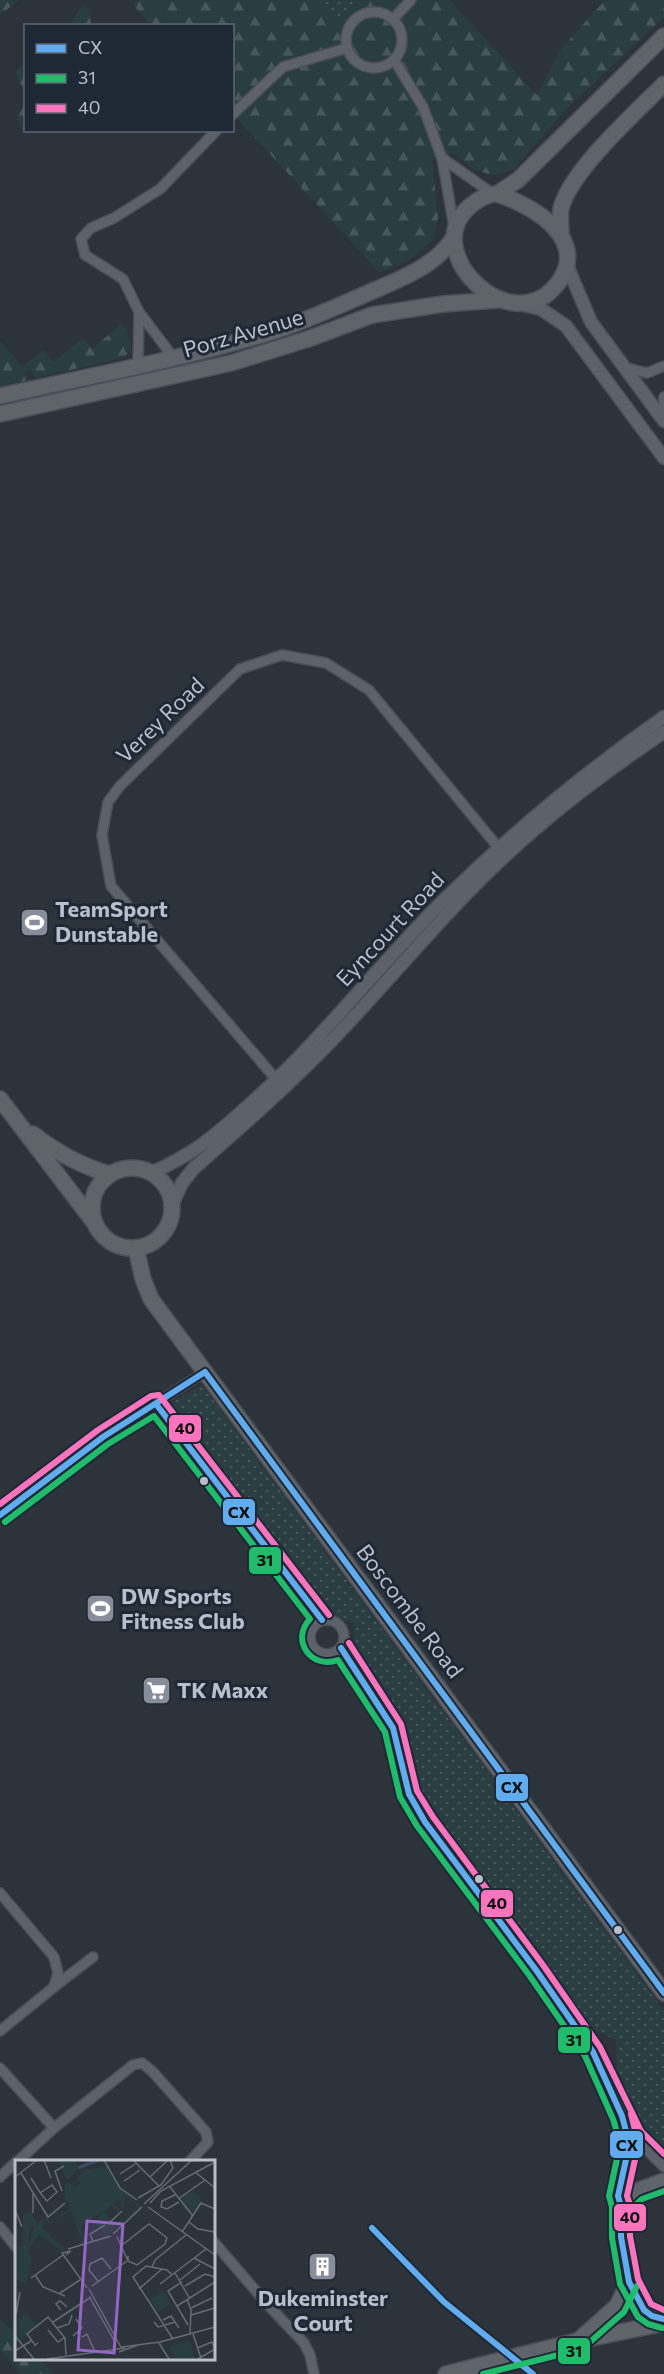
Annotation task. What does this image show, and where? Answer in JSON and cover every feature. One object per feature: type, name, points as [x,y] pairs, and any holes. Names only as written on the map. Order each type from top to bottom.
[{"type":"main road","points":[[664,36],[518,180],[495,194],[475,202],[461,214],[454,232],[455,252],[478,287],[498,300],[519,304],[538,300],[548,295],[563,276],[566,263],[566,248],[561,233],[561,207],[573,182],[620,127],[664,84]]},
{"type":"main road","points":[[495,194],[514,199],[540,214],[561,233]]},
{"type":"main road","name":"Porz Avenue","points":[[0,396],[272,332],[336,308],[430,263],[445,250],[454,232]]},
{"type":"main road","name":"Porz Avenue","points":[[0,414],[231,363],[311,338],[372,315],[443,304],[498,300]]},
{"type":"main road","points":[[0,1099],[102,1234],[111,1243],[136,1248],[149,1245],[159,1238],[168,1228],[172,1216],[173,1203],[170,1191],[163,1180],[153,1172],[138,1167],[123,1168],[109,1174],[99,1184],[93,1196],[92,1210],[95,1224]]},
{"type":"main road","points":[[16,1121],[46,1145],[85,1167],[109,1174]]},
{"type":"main road","name":"Boscombe Road","points":[[136,1248],[143,1279],[151,1299],[664,1994]]},
{"type":"main road","points":[[664,2181],[637,2191],[621,2206],[621,2237],[629,2282],[644,2310],[664,2321]]},
{"type":"main road","points":[[577,2341],[617,2306],[629,2282]]},
{"type":"main road","points":[[447,2374],[664,2321]]},
{"type":"street","points":[[393,19],[411,0]]},
{"type":"street","points":[[376,12],[393,19],[402,34],[399,52],[394,60],[377,68],[358,63],[347,48],[348,30],[359,16],[376,12]]},
{"type":"street","points":[[234,113],[283,67],[347,48]]},
{"type":"street","points":[[394,60],[423,107],[442,158],[454,232]]},
{"type":"street","points":[[173,357],[139,312],[123,279],[85,255],[81,239],[91,228],[114,218],[160,189],[215,132]]},
{"type":"street","points":[[442,158],[495,194]]},
{"type":"street","points":[[566,263],[591,322],[663,420]]},
{"type":"street","points":[[519,304],[541,309],[566,326],[664,458]]},
{"type":"street","points":[[138,365],[139,312]]},
{"type":"street","points":[[623,367],[647,373],[664,366]]},
{"type":"street","points":[[663,420],[664,397]]},
{"type":"street","name":"Verey Road","points":[[281,1084],[111,886],[102,836],[108,802],[120,786],[240,669],[282,655],[326,663],[369,690],[502,851]]},
{"type":"street","name":"Eyncourt Road","points":[[173,1203],[182,1183],[194,1168],[281,1084],[436,908],[502,851],[566,790],[664,717]]},
{"type":"street","name":"Eyncourt Road","points":[[502,851],[664,732]]},
{"type":"street","name":"Eyncourt Road","points":[[153,1172],[193,1152],[281,1084]]},
{"type":"street","points":[[0,1515],[104,1437],[205,1372]]},
{"type":"street","points":[[156,1404],[322,1620]]},
{"type":"street","points":[[322,1620],[334,1620],[342,1628],[345,1640],[341,1648],[327,1654],[313,1647],[310,1635],[311,1629],[322,1620]]},
{"type":"street","points":[[341,1648],[393,1728],[409,1794],[420,1813],[536,1970],[593,2052],[634,2137],[664,2167]]},
{"type":"street","points":[[0,1893],[54,1957],[58,1973],[54,1987]]},
{"type":"street","points":[[0,2031],[93,1957]]},
{"type":"street","points":[[19,2160],[54,2128],[133,2065],[142,2063],[152,2071],[206,2132],[208,2142],[191,2160]]},
{"type":"street","points":[[0,2068],[54,2128]]},
{"type":"street","points":[[621,2206],[618,2196],[627,2155],[626,2131],[622,2116]]},
{"type":"street","points":[[0,2177],[15,2164]]},
{"type":"street","points":[[0,2227],[15,2246]]},
{"type":"street","points":[[214,2242],[304,2343],[310,2355],[314,2374]]},
{"type":"green space","points":[[0,0],[19,0],[0,15]]},
{"type":"green space","points":[[139,0],[318,0],[325,12],[340,18],[357,3],[356,0],[449,0],[537,95],[561,49],[605,0],[664,0],[664,17],[568,107],[514,169],[495,175],[476,171],[453,153],[432,157],[438,218],[434,239],[408,261],[379,272],[234,115],[234,24],[150,24],[133,5]]},
{"type":"green space","points":[[315,0],[359,1],[340,18],[319,9]]},
{"type":"green space","points":[[84,4],[90,11],[91,24],[70,24]]},
{"type":"green space","points":[[24,64],[24,91],[15,72]]},
{"type":"green space","points":[[24,102],[23,133],[18,118]]},
{"type":"green space","points":[[120,325],[127,328],[130,344],[129,351],[123,358],[35,378],[32,370],[24,372],[27,380],[0,387],[0,341],[22,367],[43,350],[54,362],[83,338],[92,349]]},
{"type":"green space","points":[[202,1385],[664,2011],[664,2158],[651,2142],[617,2074],[616,2040],[585,2025],[421,1794],[406,1728],[355,1655],[353,1623],[322,1611],[165,1406]]},
{"type":"green space","points":[[0,2318],[15,2334],[15,2359],[39,2359],[54,2374],[21,2374],[0,2350]]},
{"type":"transit line","name":"CX","points":[[0,1515],[103,1437],[205,1372],[664,1993]]},
{"type":"transit line","name":"40","points":[[0,1504],[98,1430],[151,1396],[159,1395],[329,1615]]},
{"type":"transit line","name":"CX","points":[[156,1404],[322,1620]]},
{"type":"transit line","name":"31","points":[[5,1522],[108,1444],[154,1416],[310,1619],[304,1627],[302,1636],[306,1651],[319,1661],[338,1660],[385,1732],[400,1797],[417,1826],[529,1975],[585,2056],[617,2132],[618,2154],[609,2196],[612,2207],[612,2238],[620,2284],[638,2317],[648,2324],[662,2328]]},
{"type":"transit line","name":"40","points":[[349,1643],[401,1724],[417,1791],[433,1817],[543,1965],[600,2047],[641,2131],[664,2154]]},
{"type":"transit line","name":"CX","points":[[341,1648],[393,1728],[409,1794],[425,1822],[536,1970],[593,2052],[622,2116],[626,2131],[627,2155],[618,2196],[621,2206],[621,2237],[629,2282],[644,2310],[652,2316],[664,2319]]},
{"type":"transit line","name":"40","points":[[631,2114],[635,2130],[636,2155],[627,2196],[630,2205],[630,2236],[638,2279],[651,2304],[664,2310]]},
{"type":"transit line","name":"31","points":[[630,2233],[630,2210],[642,2199],[664,2191]]},
{"type":"transit line","name":"CX","points":[[372,2228],[444,2302],[533,2374]]},
{"type":"transit line","name":"31","points":[[483,2374],[582,2349],[624,2312],[637,2286]]},
{"type":"place","name":"TeamSport Dunstable","points":[[34,922]]},
{"type":"place","name":"DW Sports Fitness Club","points":[[100,1609]]},
{"type":"place","name":"TK Maxx","points":[[156,1690]]},
{"type":"place","name":"Dukeminster Court","points":[[323,2266]]}]
